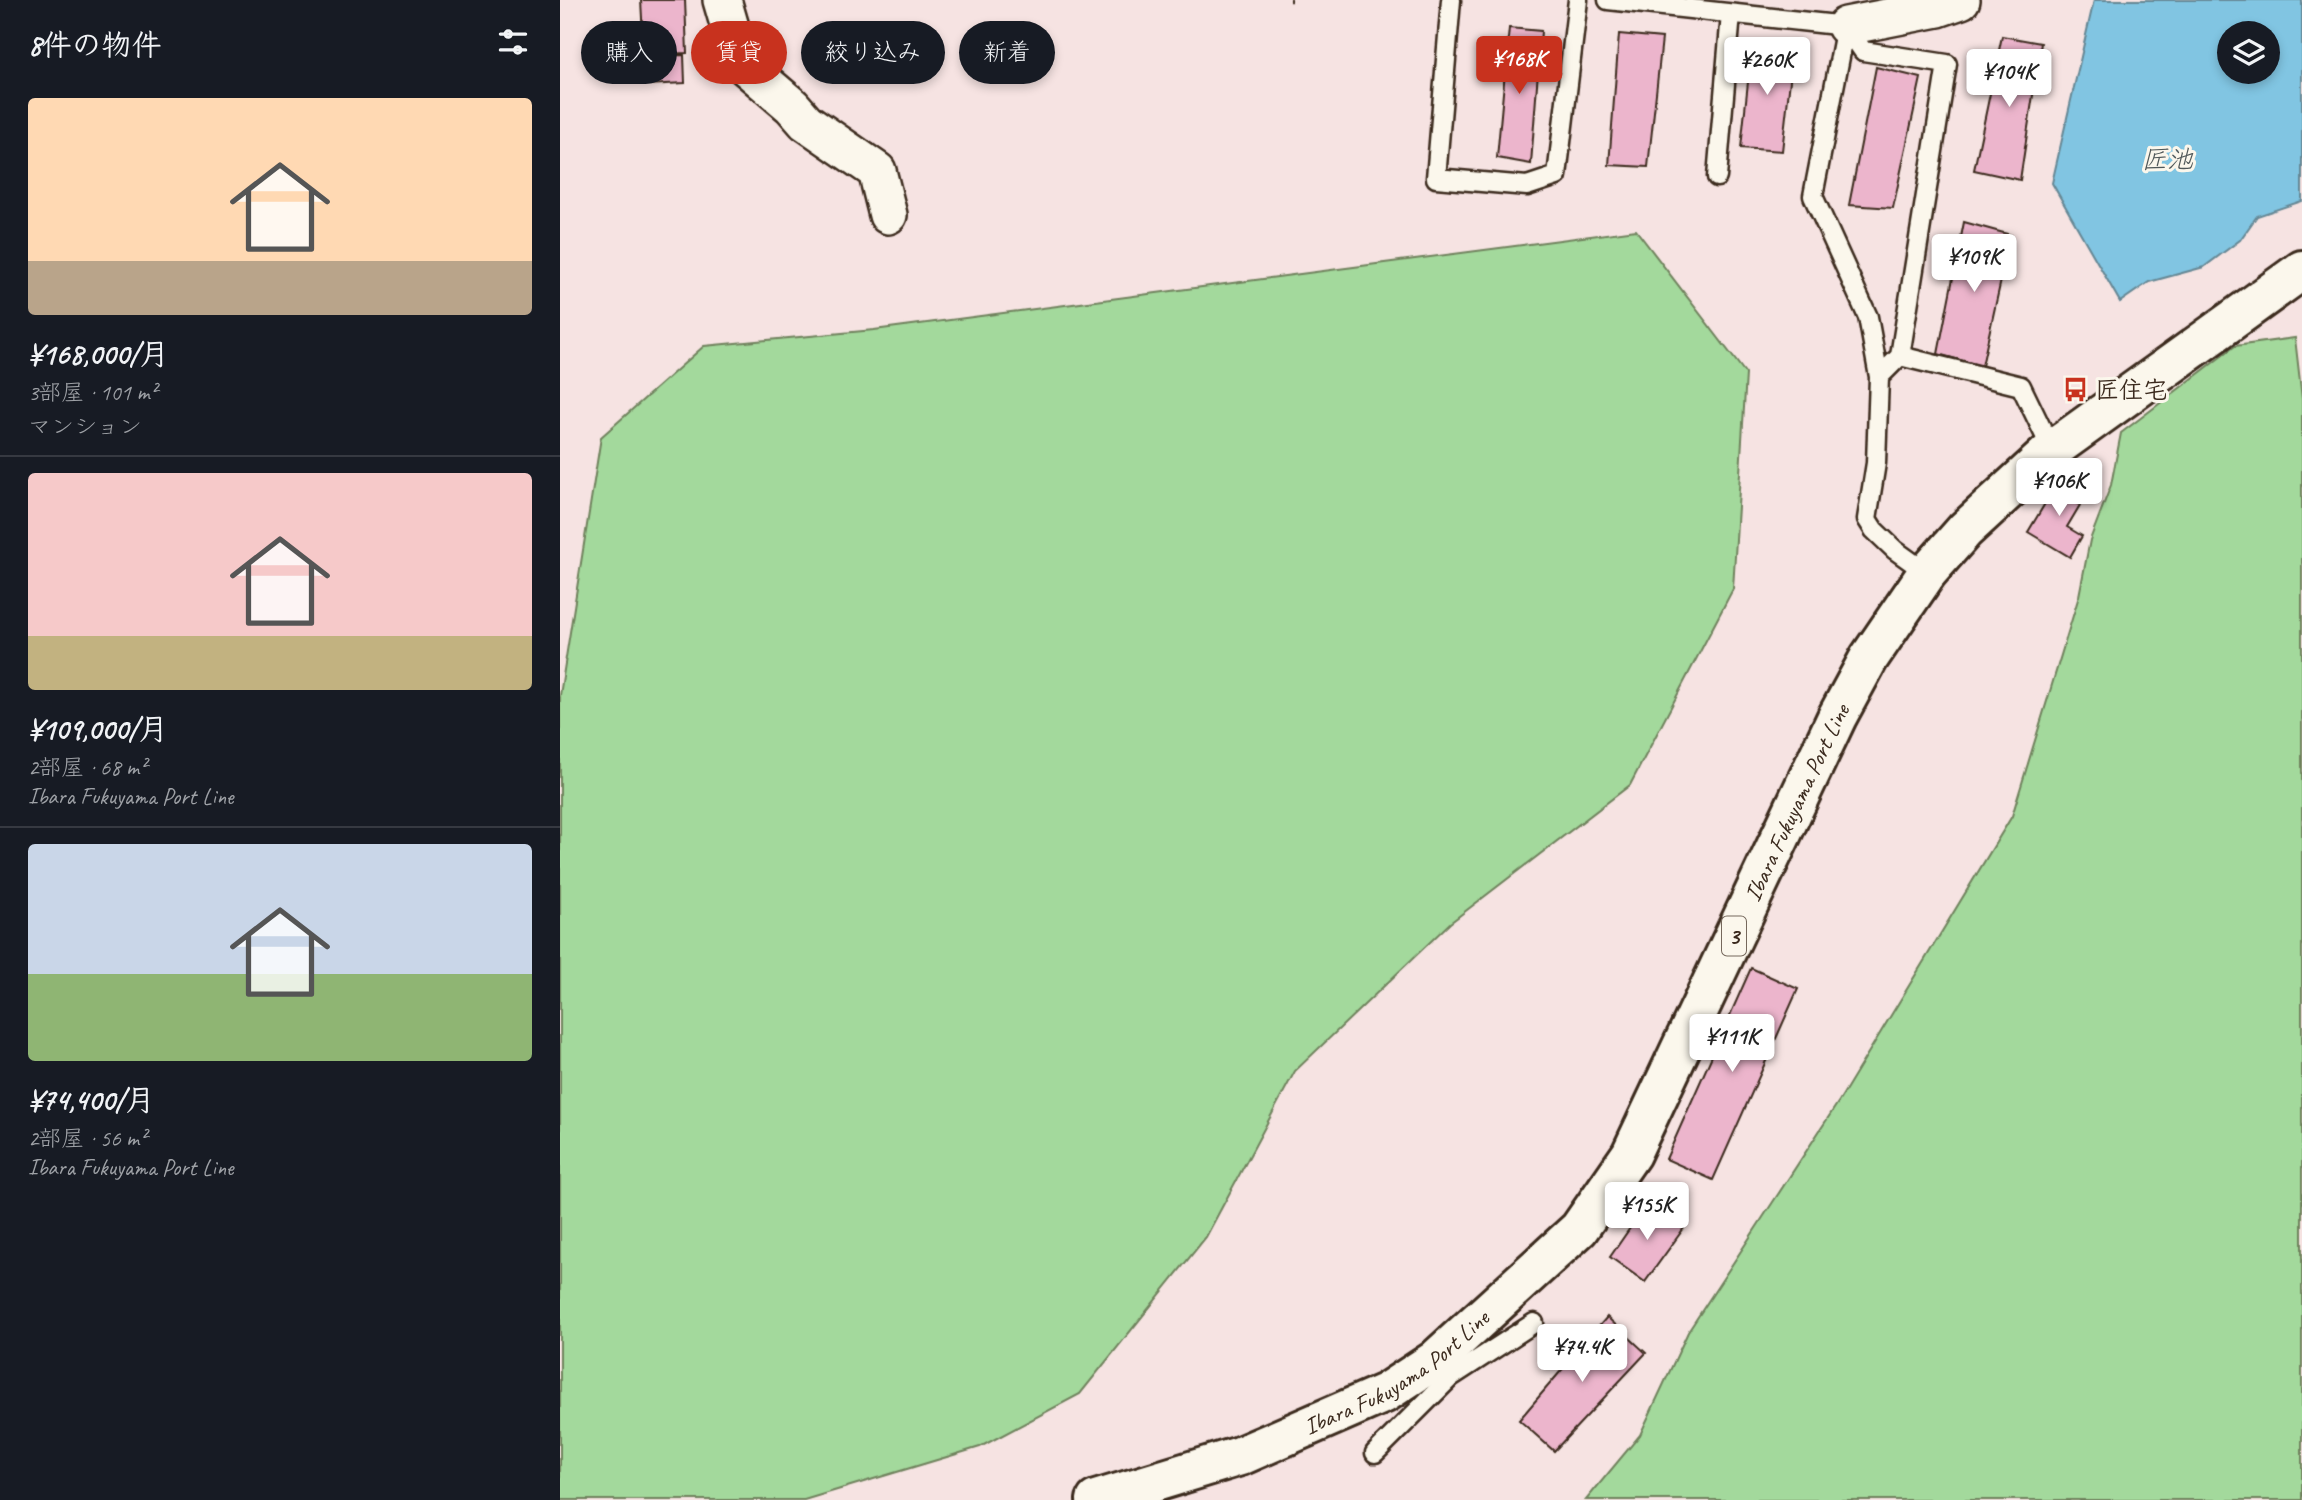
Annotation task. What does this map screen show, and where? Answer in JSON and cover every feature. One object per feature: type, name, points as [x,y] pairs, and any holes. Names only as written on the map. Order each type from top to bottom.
[{"type":"main road","name":"Ibara Fukuyama Port Line","points":[[1096,1500],[1240,1456],[1443,1369],[1579,1229],[1632,1154],[1837,717],[1870,658],[1927,573],[1965,530],[2052,450],[2302,270]]},
{"type":"street","points":[[722,0],[736,48],[744,65],[792,106],[806,122],[877,171],[888,215]]},
{"type":"street","points":[[1846,26],[1938,8],[1961,0]]},
{"type":"lane","points":[[1451,0],[1436,178],[1527,186],[1557,176],[1577,0]]},
{"type":"lane","points":[[1608,0],[1846,26],[1863,51],[1947,64],[1900,356],[1879,377]]},
{"type":"lane","points":[[1717,177],[1731,14]]},
{"type":"lane","points":[[1846,26],[1813,195],[1868,317],[1879,377],[1876,463],[1867,519],[1874,530],[1895,550],[1927,573]]},
{"type":"lane","points":[[1900,356],[2021,386],[2052,450]]},
{"type":"lane","points":[[1376,1453],[1443,1369],[1534,1323]]},
{"type":"path","points":[[1290,0],[1296,0]]},
{"type":"green space","points":[[1636,230],[1746,374],[1733,589],[1630,785],[1450,923],[1295,1071],[1206,1237],[1080,1394],[980,1447],[804,1500],[560,1500],[560,695],[601,437],[704,346],[874,330]]},
{"type":"green space","points":[[2295,338],[2302,399],[2302,1500],[1586,1500],[1640,1435],[1688,1332],[1839,1101],[2012,816],[2079,596],[2090,540],[2111,485],[2121,433],[2235,346]]},
{"type":"water","name":"匠池","points":[[2094,0],[2302,0],[2302,201],[2257,216],[2240,240],[2204,267],[2149,282],[2120,302],[2052,183]]},
{"type":"building","points":[[641,0],[685,0],[687,53],[677,53],[677,21],[642,21]]},
{"type":"building","points":[[1509,28],[1541,31],[1531,164],[1497,158]]},
{"type":"building","points":[[1619,34],[1662,38],[1648,167],[1609,165]]},
{"type":"building","points":[[2002,36],[2041,43],[2020,180],[1974,170]]},
{"type":"building","points":[[1752,44],[1794,45],[1782,151],[1741,148]]},
{"type":"building","points":[[677,55],[684,55],[685,83],[677,83]]},
{"type":"building","points":[[1876,67],[1921,78],[1893,208],[1849,205]]},
{"type":"building","points":[[1964,222],[2011,235],[1982,366],[1938,354]]},
{"type":"building","points":[[2062,475],[2080,486],[2072,500],[2080,505],[2067,527],[2082,536],[2070,557],[2028,532]]},
{"type":"building","points":[[1751,968],[1798,989],[1713,1180],[1666,1159]]},
{"type":"building","points":[[1648,1202],[1684,1228],[1645,1282],[1610,1257]]},
{"type":"building","points":[[1607,1317],[1646,1353],[1554,1451],[1519,1420]]},
{"type":"place","name":"匠住宅","points":[[2075,390]]}]
